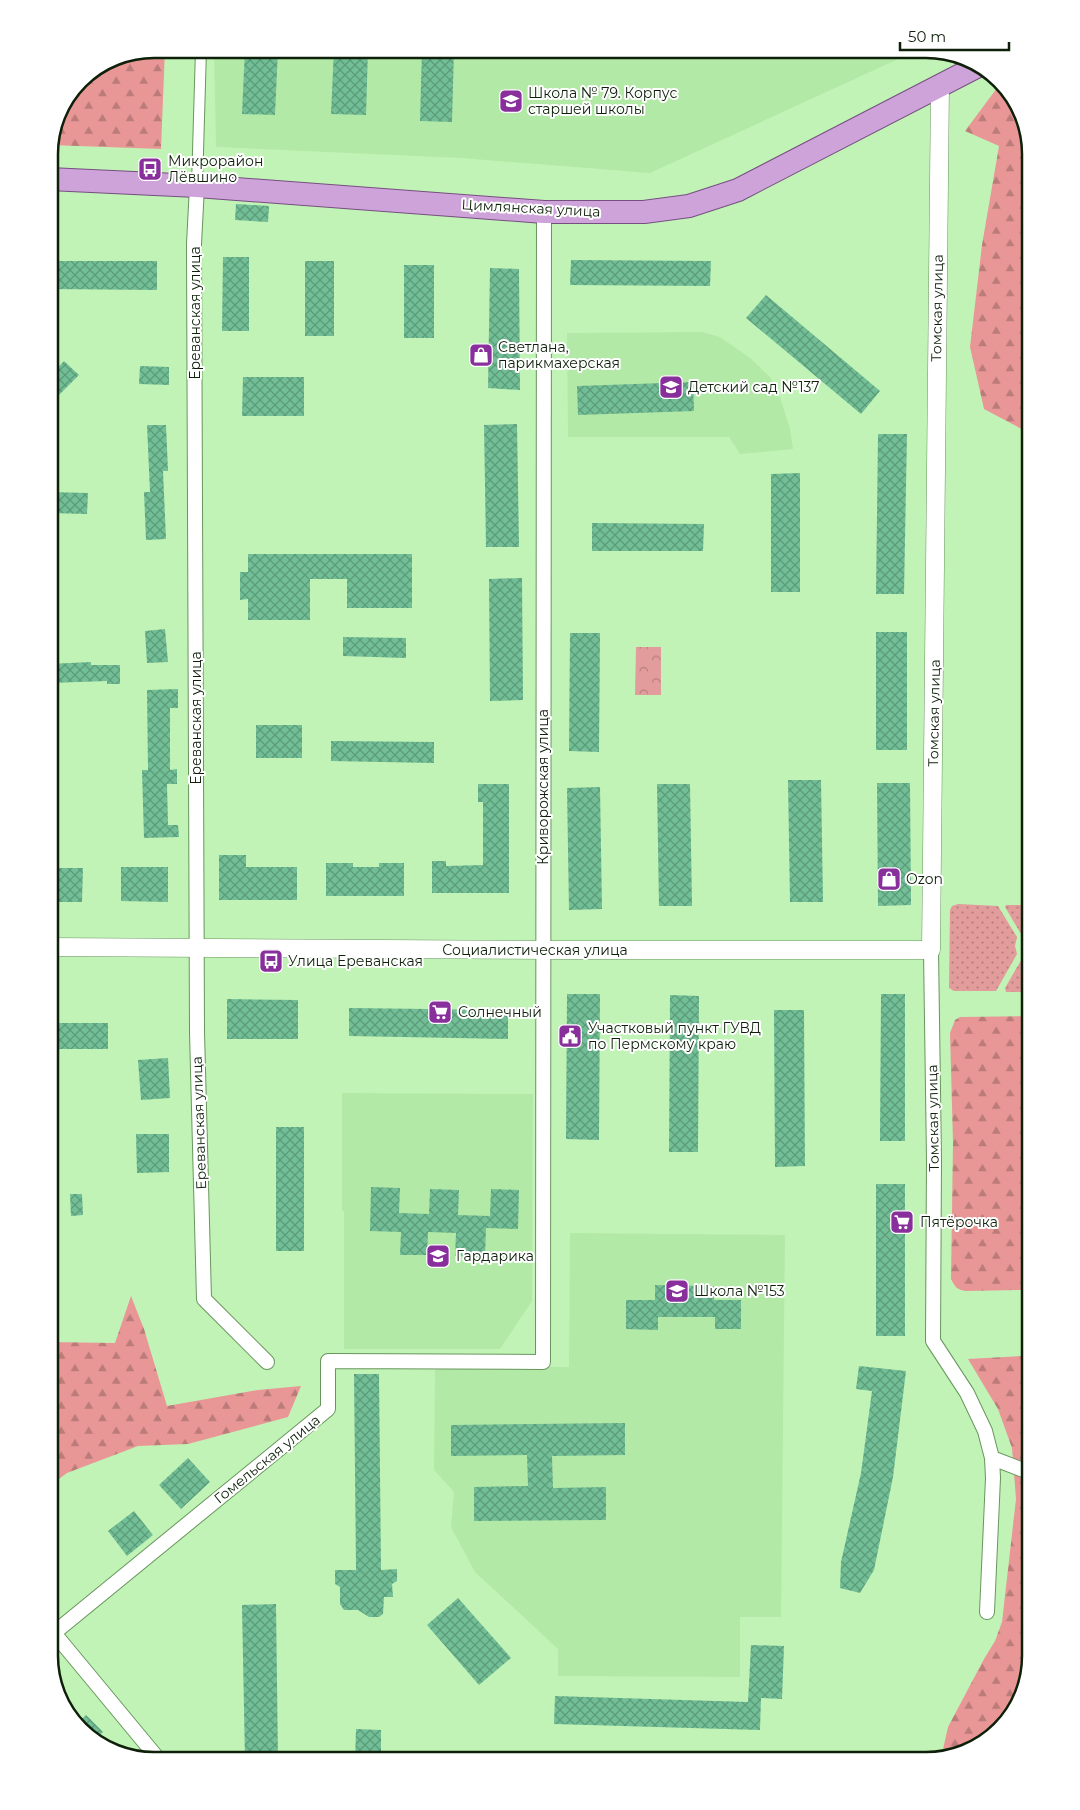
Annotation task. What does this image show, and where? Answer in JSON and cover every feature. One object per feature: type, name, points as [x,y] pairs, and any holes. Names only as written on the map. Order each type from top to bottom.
[{"type":"main road","name":"Цимлянская улица","points":[[58,179],[197,186],[544,212],[644,212],[689,206],[738,190],[972,69]]},
{"type":"street","name":"Ереванская улица","points":[[201,58],[194,244],[196,1032],[204,1299],[267,1362]]},
{"type":"street","name":"Томская улица","points":[[940,85],[931,950],[934,1341],[974,1406],[985,1431],[992,1458]]},
{"type":"street","name":"Криворожская улица","points":[[543,1362],[544,212]]},
{"type":"street","name":"Социалистическая улица","points":[[58,947],[931,950]]},
{"type":"street","name":"Гомельская улица","points":[[58,1626],[328,1409],[328,1361],[543,1362]]},
{"type":"street","points":[[987,1612],[994,1478],[992,1458],[1022,1470]]},
{"type":"street","points":[[58,1640],[152,1752]]},
{"type":"shaded area","name":"Школа № 79. Корпус старшей школы","points":[[214,58],[900,58],[650,173],[461,158],[216,147]]},
{"type":"shaded area","name":"Детский сад №137","points":[[702,332],[720,337],[750,358],[770,377],[780,397],[790,429],[793,449],[740,454],[729,437],[568,437],[567,333]]},
{"type":"shaded area","name":"Гардарика","points":[[342,1093],[533,1094],[532,1301],[500,1349],[344,1349]]},
{"type":"shaded area","points":[[570,1233],[785,1235],[781,1617],[740,1617],[740,1677],[558,1676],[558,1649],[475,1572],[451,1527],[454,1492],[434,1470],[435,1366],[569,1367]]},
{"type":"green space","points":[[141,58],[165,58],[161,149],[58,145],[58,141],[67,111],[77,95],[90,81],[111,67],[129,61]]},
{"type":"green space","points":[[997,88],[1013,111],[1022,141],[1022,429],[984,409],[970,347],[982,245],[999,146],[965,131]]},
{"type":"green space","points":[[636,647],[661,647],[661,695],[635,695]]},
{"type":"green space","points":[[958,904],[998,906],[1017,937],[1015,946],[1017,954],[996,991],[954,991],[949,988],[950,910],[952,906]]},
{"type":"green space","points":[[1006,905],[1022,905],[1022,934],[1021,934],[1005,907]]},
{"type":"green space","points":[[1022,959],[1022,992],[1006,992],[1005,988]]},
{"type":"green space","points":[[1022,1016],[1022,1290],[963,1291],[957,1288],[951,1279],[953,1143],[950,1033],[955,1020],[960,1017]]},
{"type":"green space","points":[[131,1296],[144,1329],[167,1406],[258,1390],[301,1386],[288,1417],[188,1444],[138,1446],[67,1473],[58,1480],[58,1342],[115,1343]]},
{"type":"green space","points":[[1022,1356],[1022,1669],[1013,1699],[999,1720],[990,1729],[969,1743],[943,1751],[948,1727],[995,1641],[1002,1622],[1016,1499],[1012,1448],[998,1409],[968,1359]]},
{"type":"building","points":[[245,58],[278,58],[275,115],[242,114]]},
{"type":"building","points":[[334,58],[368,58],[366,115],[331,114]]},
{"type":"building","points":[[422,58],[454,58],[452,122],[420,121]]},
{"type":"building","points":[[236,204],[269,206],[268,222],[235,220]]},
{"type":"building","points":[[223,257],[249,257],[249,331],[222,331]]},
{"type":"building","points":[[571,260],[711,261],[710,286],[570,285]]},
{"type":"building","points":[[58,261],[157,261],[157,290],[58,289]]},
{"type":"building","points":[[305,261],[334,261],[334,336],[305,336]]},
{"type":"building","points":[[404,265],[434,265],[434,338],[404,338]]},
{"type":"building","points":[[490,268],[519,269],[520,390],[488,388]]},
{"type":"building","points":[[766,295],[880,391],[861,414],[746,318]]},
{"type":"building","points":[[64,361],[79,375],[58,396],[58,367]]},
{"type":"building","points":[[140,366],[169,367],[169,385],[139,384]]},
{"type":"building","points":[[243,377],[304,377],[304,416],[242,416]]},
{"type":"building","points":[[693,382],[694,411],[578,415],[577,386]]},
{"type":"building","points":[[517,424],[519,547],[486,547],[484,425]]},
{"type":"building","points":[[147,425],[166,425],[168,471],[163,471],[166,539],[146,540],[144,492],[150,492]]},
{"type":"building","points":[[878,434],[907,434],[904,594],[876,594]]},
{"type":"building","points":[[800,473],[800,592],[771,592],[771,474]]},
{"type":"building","points":[[58,492],[88,493],[87,514],[58,513]]},
{"type":"building","points":[[592,523],[704,524],[703,551],[592,551]]},
{"type":"building","points":[[248,554],[412,554],[412,608],[347,608],[347,579],[310,579],[310,620],[248,620],[248,599],[240,600],[240,572],[248,572]]},
{"type":"building","points":[[522,578],[523,700],[490,701],[489,579]]},
{"type":"building","points":[[165,629],[168,662],[147,663],[145,631]]},
{"type":"building","points":[[876,632],[907,632],[907,750],[876,750]]},
{"type":"building","points":[[570,633],[600,633],[599,752],[569,751]]},
{"type":"building","points":[[343,637],[406,638],[406,658],[343,656]]},
{"type":"building","points":[[91,662],[91,665],[120,665],[120,684],[107,684],[107,681],[58,683],[58,664]]},
{"type":"building","points":[[178,689],[178,708],[170,708],[170,770],[177,769],[177,784],[167,784],[168,825],[178,825],[179,837],[144,838],[142,770],[148,770],[147,690]]},
{"type":"building","points":[[256,725],[302,725],[302,758],[256,758]]},
{"type":"building","points":[[331,741],[434,742],[434,763],[331,761]]},
{"type":"building","points":[[788,780],[821,780],[823,902],[790,902]]},
{"type":"building","points":[[877,783],[910,783],[911,905],[878,906]]},
{"type":"building","points":[[478,784],[509,784],[509,893],[432,893],[432,861],[446,861],[446,866],[483,865],[483,802],[478,802]]},
{"type":"building","points":[[657,784],[690,784],[692,906],[659,906]]},
{"type":"building","points":[[600,787],[602,909],[569,910],[567,788]]},
{"type":"building","points":[[219,855],[246,855],[246,867],[297,867],[297,900],[219,900]]},
{"type":"building","points":[[326,863],[353,863],[353,867],[379,867],[379,863],[404,863],[404,896],[326,896]]},
{"type":"building","points":[[121,867],[168,867],[168,902],[121,901]]},
{"type":"building","points":[[58,868],[83,868],[82,902],[58,902]]},
{"type":"building","points":[[567,994],[600,994],[599,1140],[566,1139]]},
{"type":"building","points":[[881,994],[905,994],[905,1141],[880,1141]]},
{"type":"building","points":[[670,995],[699,996],[698,1152],[669,1152]]},
{"type":"building","points":[[227,999],[298,1000],[298,1039],[227,1039]]},
{"type":"building","points":[[349,1008],[508,1010],[508,1039],[349,1036]]},
{"type":"building","points":[[774,1010],[804,1010],[805,1166],[775,1167]]},
{"type":"building","points":[[58,1023],[108,1023],[108,1049],[58,1049]]},
{"type":"building","points":[[168,1058],[170,1098],[141,1100],[138,1060]]},
{"type":"building","points":[[276,1127],[304,1127],[304,1251],[276,1251]]},
{"type":"building","points":[[136,1134],[169,1134],[169,1172],[137,1173]]},
{"type":"building","points":[[876,1184],[905,1184],[905,1336],[876,1336]]},
{"type":"building","points":[[371,1187],[400,1188],[399,1213],[429,1214],[430,1189],[459,1190],[458,1215],[490,1216],[491,1189],[519,1190],[518,1229],[486,1228],[485,1257],[455,1256],[456,1233],[428,1232],[427,1255],[400,1255],[401,1232],[370,1231]]},
{"type":"building","points":[[70,1194],[82,1194],[83,1215],[71,1216]]},
{"type":"building","points":[[655,1285],[714,1286],[714,1300],[741,1300],[741,1329],[715,1329],[715,1317],[658,1317],[658,1330],[626,1329],[626,1300],[655,1300]]},
{"type":"building","points":[[859,1366],[906,1371],[893,1477],[874,1570],[860,1593],[840,1588],[841,1562],[861,1473],[872,1391],[856,1389]]},
{"type":"building","points":[[354,1374],[379,1374],[381,1570],[397,1569],[397,1581],[392,1584],[393,1597],[384,1597],[383,1614],[379,1617],[369,1617],[358,1610],[344,1610],[340,1604],[340,1587],[335,1584],[335,1570],[356,1570]]},
{"type":"building","points":[[625,1423],[625,1455],[552,1456],[553,1488],[606,1487],[606,1520],[474,1521],[474,1487],[528,1486],[527,1455],[451,1456],[451,1425]]},
{"type":"building","points":[[188,1458],[210,1482],[181,1509],[159,1485]]},
{"type":"building","points":[[134,1511],[153,1535],[127,1556],[108,1531]]},
{"type":"building","points":[[458,1598],[511,1658],[479,1685],[427,1625]]},
{"type":"building","points":[[276,1604],[278,1752],[245,1752],[242,1605]]},
{"type":"building","points":[[751,1645],[784,1646],[782,1699],[761,1698],[760,1730],[554,1724],[555,1696],[748,1702]]},
{"type":"building","points":[[86,1715],[103,1732],[99,1735],[81,1720]]},
{"type":"building","points":[[356,1729],[381,1730],[381,1752],[355,1752]]},
{"type":"place","name":"Школа № 79. Корпус старшей школы","points":[[511,101]]},
{"type":"place","name":"Микрорайон Лёвшино","points":[[150,169]]},
{"type":"place","name":"Светлана, парикмахерская","points":[[481,355]]},
{"type":"place","name":"Детский сад №137","points":[[671,387]]},
{"type":"place","name":"Ozon","points":[[889,879]]},
{"type":"place","name":"Улица Ереванская","points":[[271,961]]},
{"type":"place","name":"Солнечный","points":[[440,1012]]},
{"type":"place","name":"Участковый пункт ГУВД по Пермскому краю","points":[[570,1036]]},
{"type":"place","name":"Пятёрочка","points":[[902,1222]]},
{"type":"place","name":"Гардарика","points":[[438,1256]]},
{"type":"place","name":"Школа №153","points":[[677,1291]]}]
